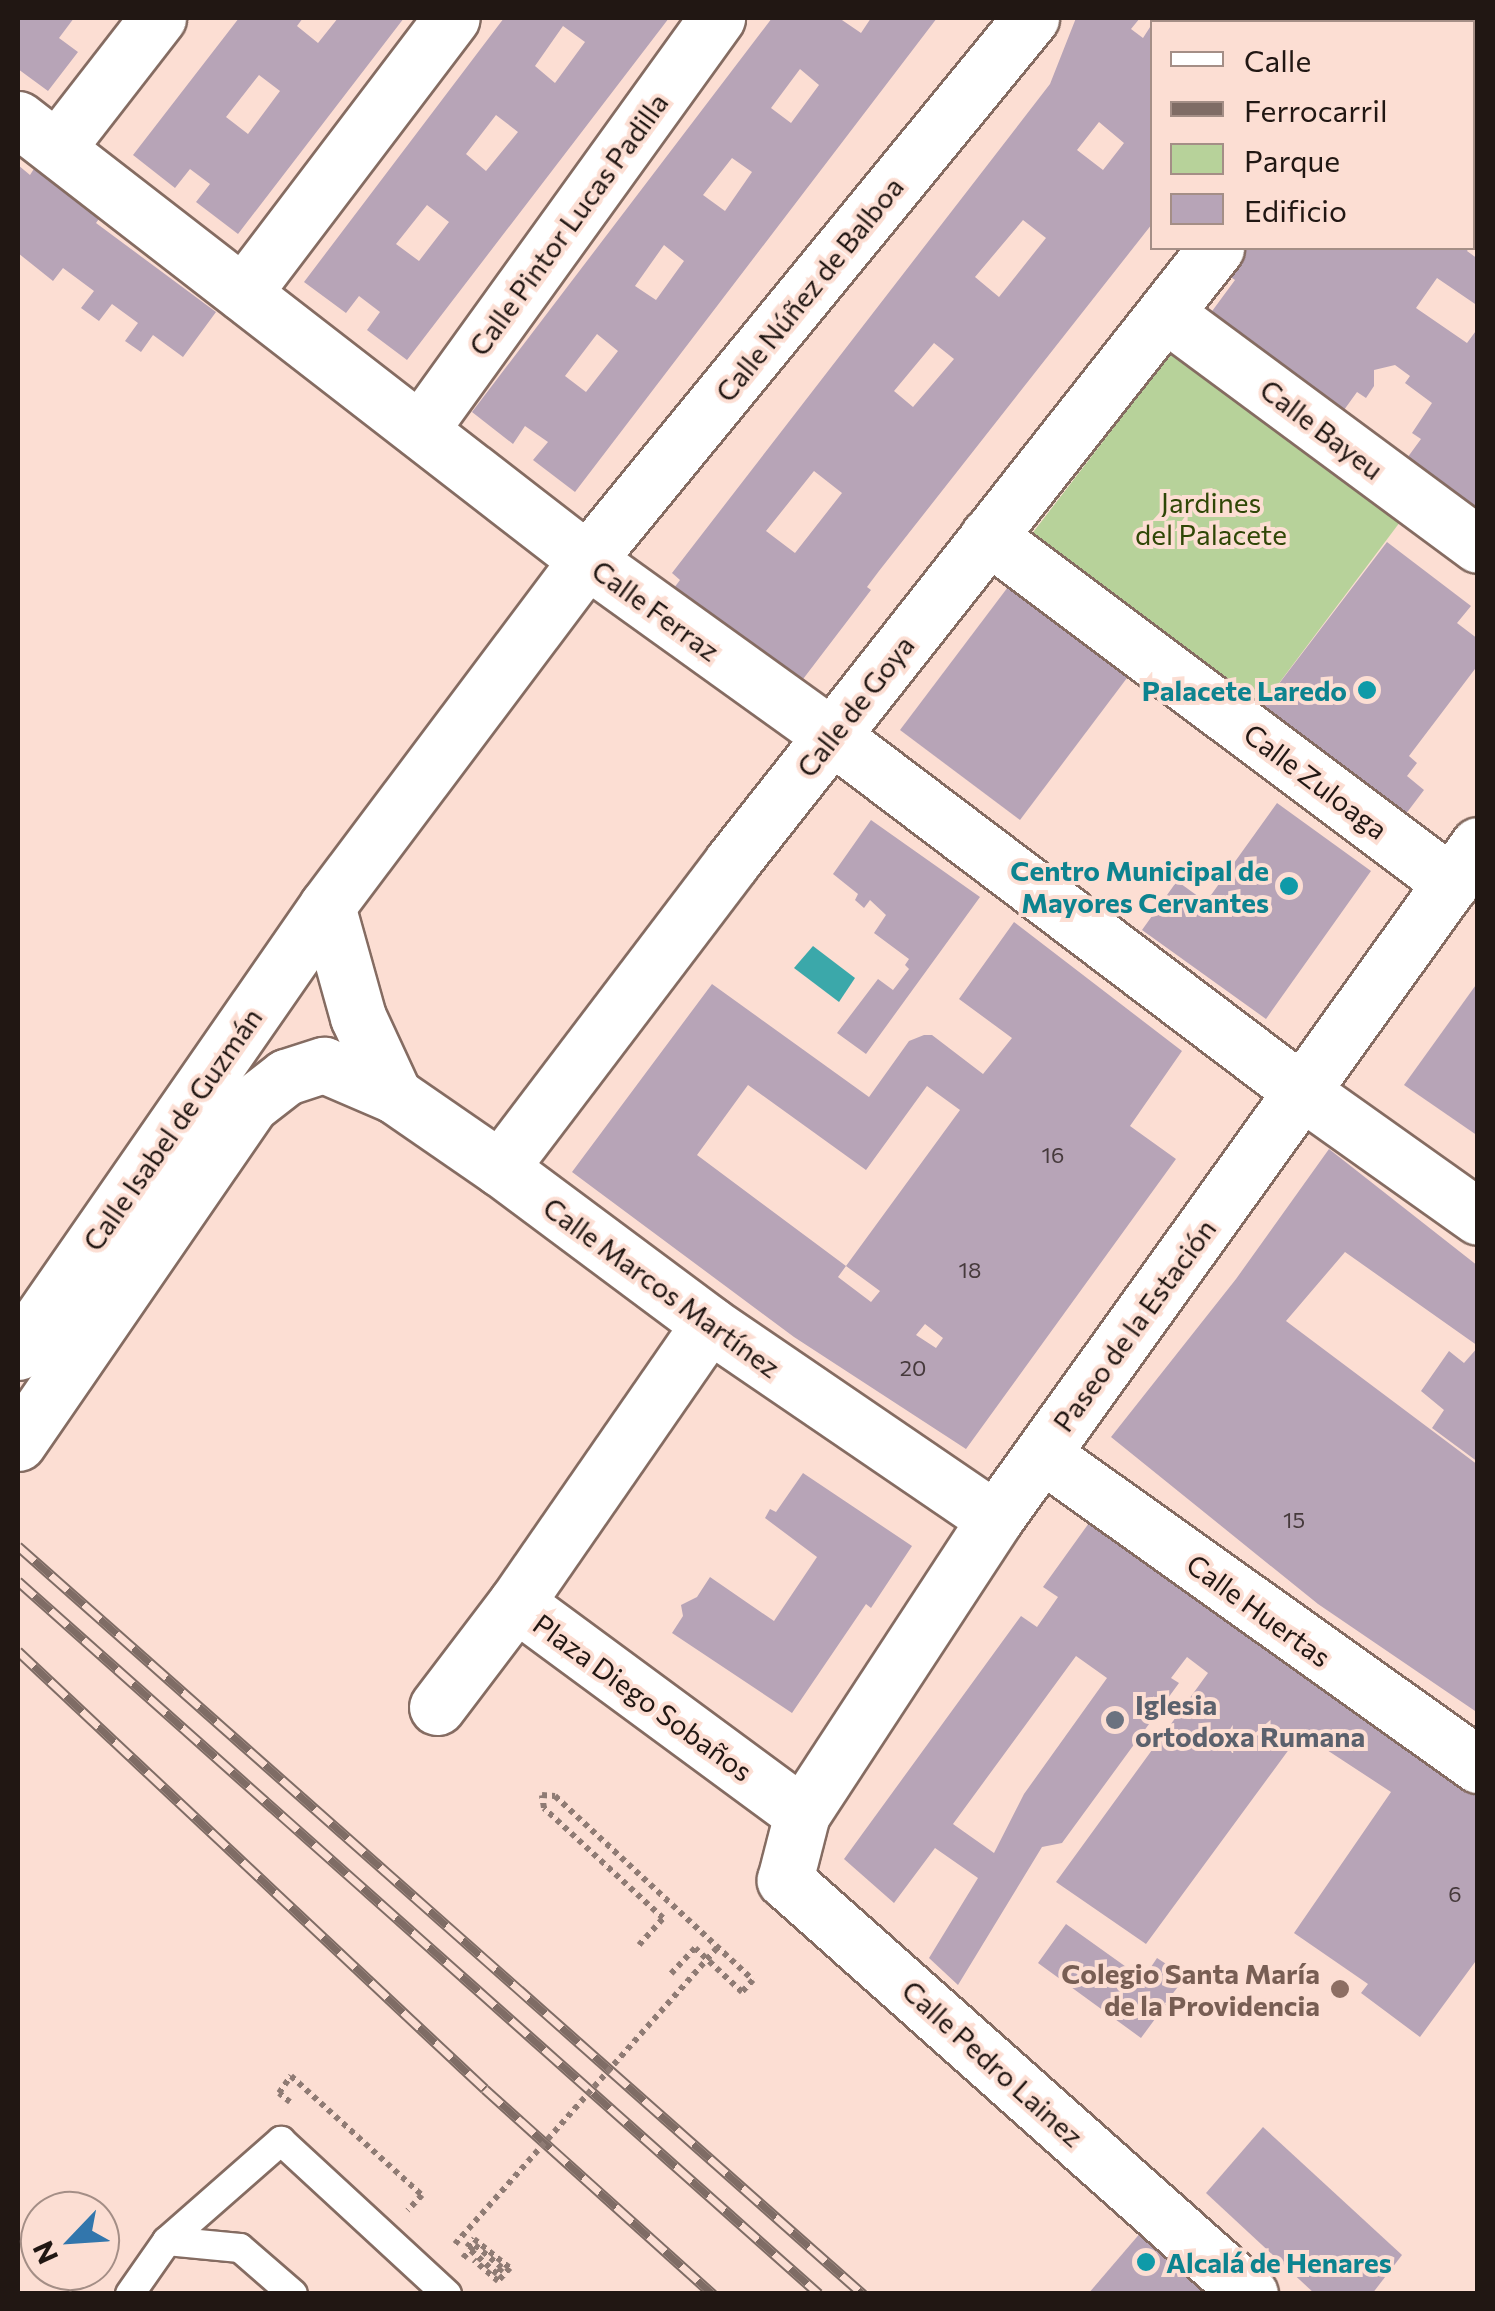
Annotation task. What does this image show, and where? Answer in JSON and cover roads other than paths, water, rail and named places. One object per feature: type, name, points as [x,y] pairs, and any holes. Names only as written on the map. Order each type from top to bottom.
[{"type":"street","points":[[37,134],[158,18]]},
{"type":"street","points":[[244,293],[452,18]]},
{"type":"street","name":"Calle Pintor Lucas Padilla","points":[[420,430],[717,18]]},
{"type":"street","name":"Calle Núñez de Balboa","points":[[587,560],[1031,18]]},
{"type":"street","name":"Calle Ferraz","points":[[37,134],[587,560],[832,736],[1301,1091],[1478,1217]]},
{"type":"street","name":"Calle de Goya","points":[[500,1168],[832,736],[1214,250]]},
{"type":"street","name":"Calle Bayeu","points":[[1166,314],[1478,545]]},
{"type":"street","name":"Calle Zuloaga","points":[[988,536],[1464,864]]},
{"type":"street","name":"Calle Isabel de Guzmán","points":[[18,1352],[327,906],[587,560]]},
{"type":"street","name":"Paseo de la Estación","points":[[802,1814],[995,1519],[1464,864]]},
{"type":"street","points":[[327,906],[358,1017],[394,1095]]},
{"type":"street","name":"Calle Isabel de Guzmán","points":[[18,1442],[250,1105],[286,1076],[324,1065]]},
{"type":"street","name":"Calle Marcos Martínez","points":[[324,1065],[394,1095],[500,1168],[709,1324],[995,1519]]},
{"type":"street","name":"Plaza Diego Sobaños","points":[[709,1324],[516,1603],[802,1814]]},
{"type":"street","name":"Calle Huertas","points":[[1042,1454],[1478,1765]]},
{"type":"street","points":[[436,1707],[516,1603]]},
{"type":"street","name":"Calle Pedro Lainez","points":[[802,1814],[785,1880],[1250,2294]]},
{"type":"lane","points":[[130,2294],[167,2241],[280,2141],[446,2294]]},
{"type":"lane","points":[[167,2241],[240,2248],[293,2294]]},
{"type":"water","points":[[813,946],[855,978],[839,1002],[794,968]]},
{"type":"railway","points":[[18,1546],[863,2294]]},
{"type":"railway","points":[[18,1581],[819,2294]]},
{"type":"railway","points":[[18,1651],[485,2089],[713,2294]]},
{"type":"place","name":"Palacete Laredo","points":[[1367,690]]},
{"type":"place","name":"Centro Municipal de Mayores Cervantes","points":[[1289,886]]},
{"type":"place","name":"Iglesia ortodoxa Rumana","points":[[1115,1720]]},
{"type":"place","name":"Colegio Santa María de la Providencia","points":[[1340,1989]]},
{"type":"place","name":"Alcalá de Henares","points":[[1146,2262]]},
{"type":"park label","name":"Jardines del Palacete","points":[[1211,518]]}]
